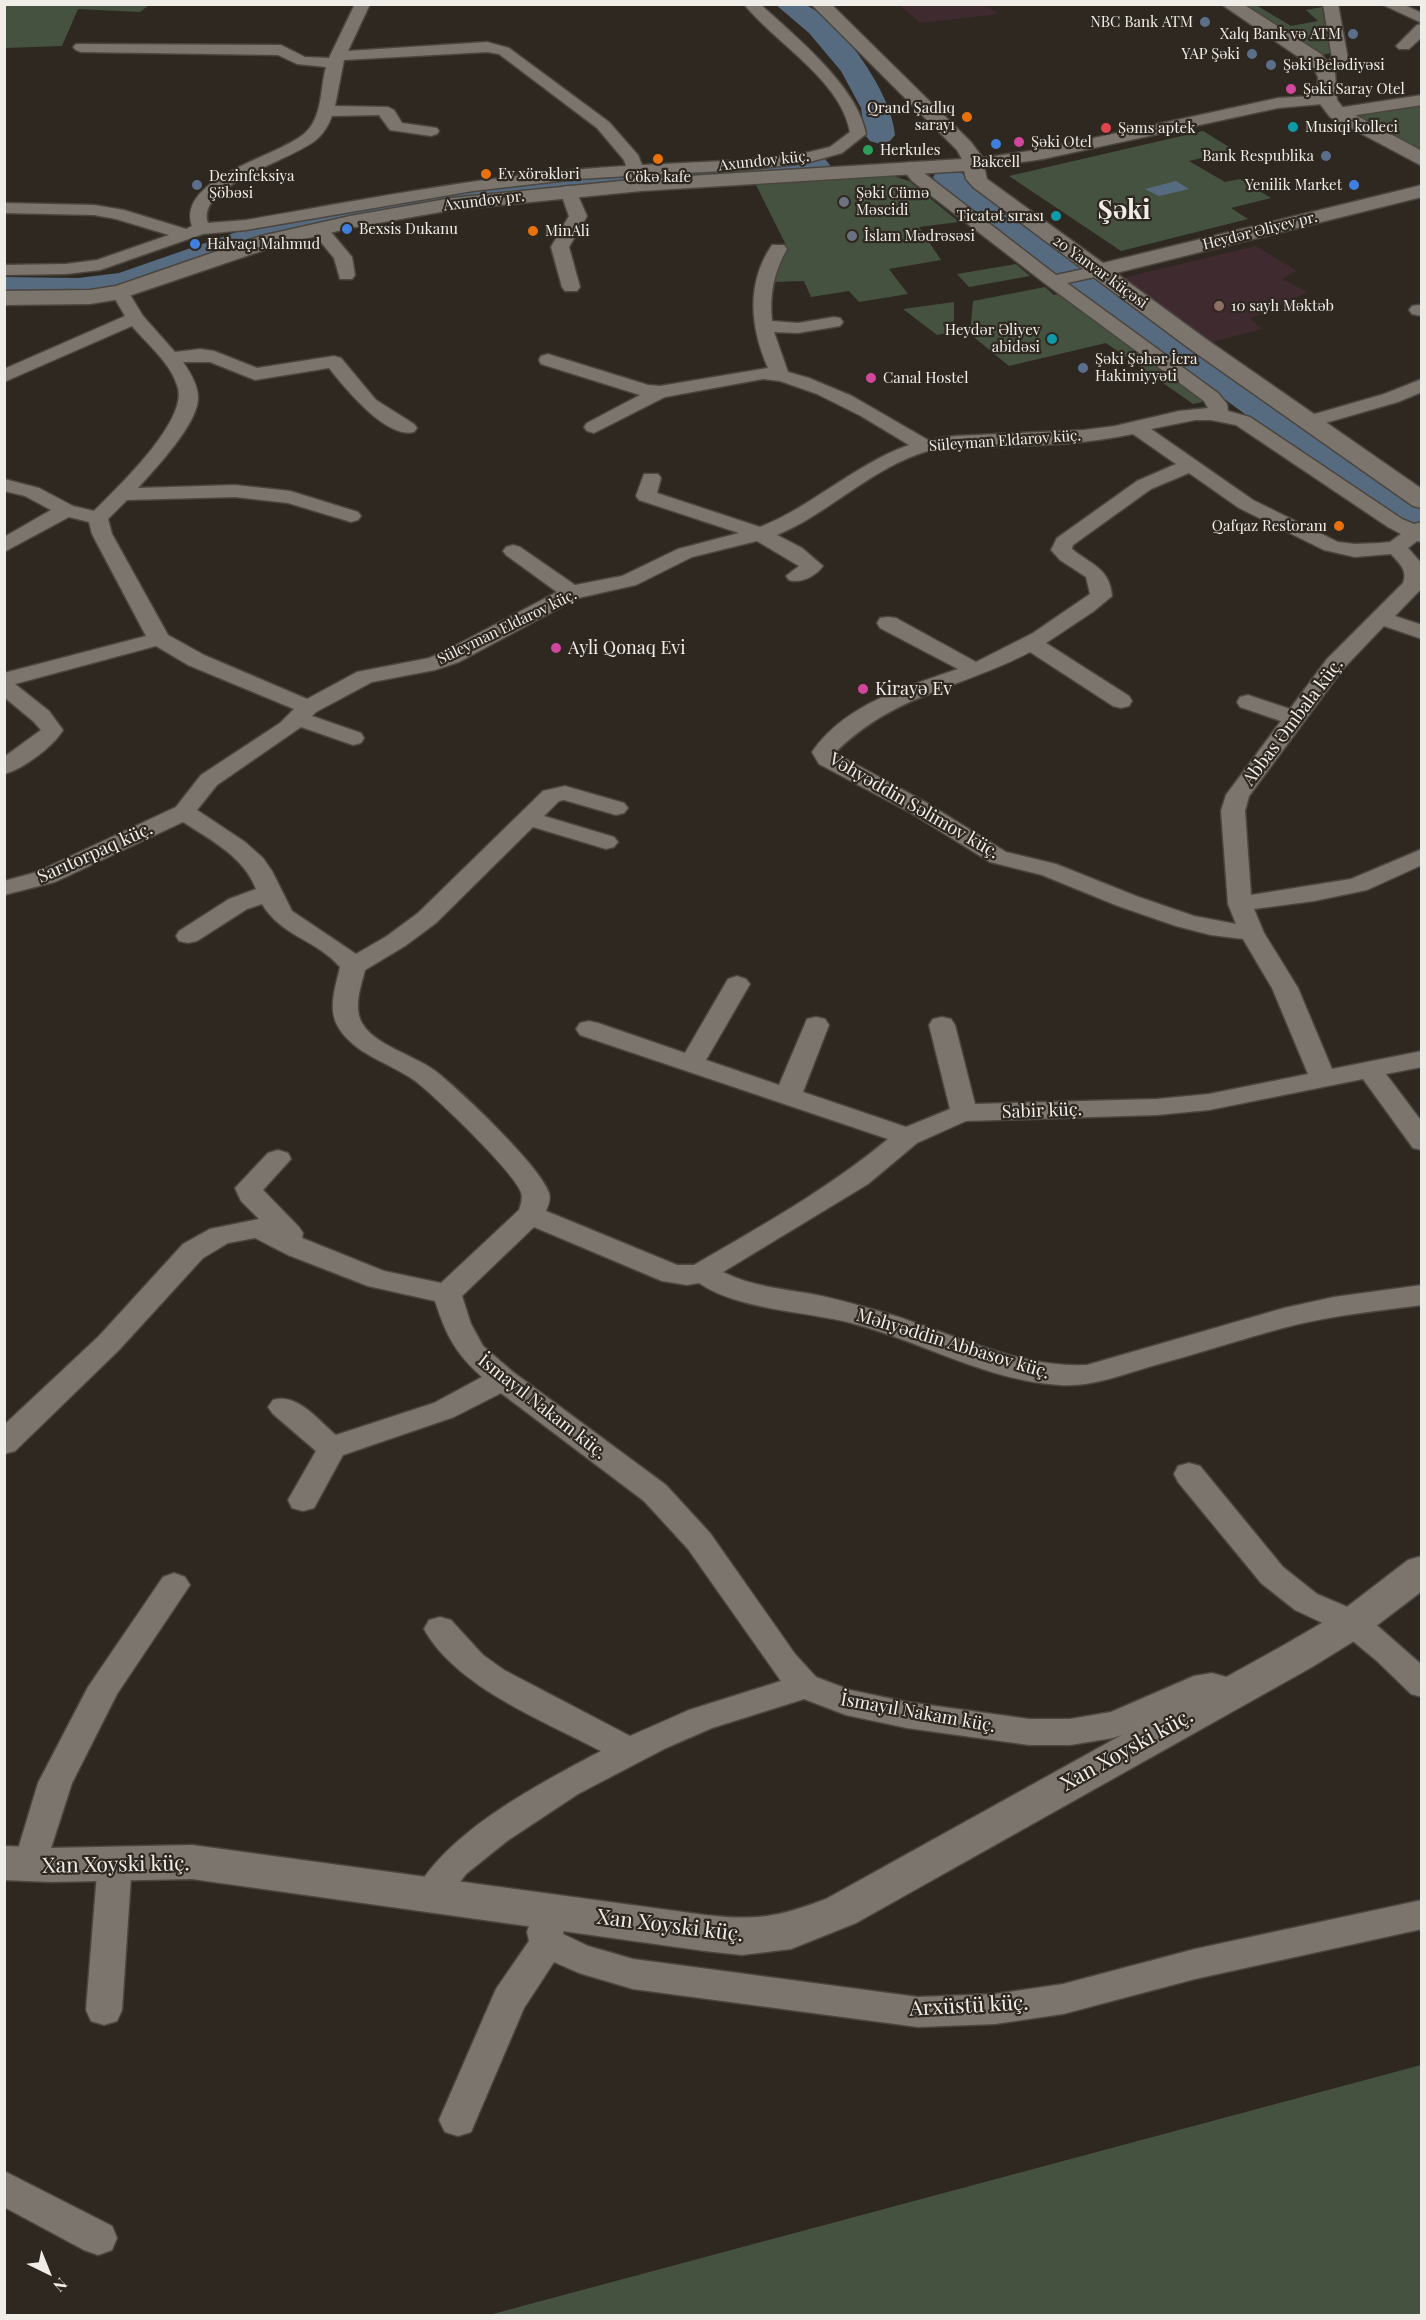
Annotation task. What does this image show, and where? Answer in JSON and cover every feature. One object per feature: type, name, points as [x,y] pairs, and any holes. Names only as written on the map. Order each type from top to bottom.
[{"type":"street","points":[[193,232],[205,198],[220,185],[310,137],[321,126],[336,60],[363,4]]},
{"type":"street","name":"Axundov küç.","points":[[638,178],[806,158],[836,150],[858,134],[858,123],[831,86],[786,35],[751,4]]},
{"type":"street","name":"20 Yanvar küçəsi","points":[[820,4],[964,146],[975,164],[976,179],[980,183],[1092,272],[1422,501]]},
{"type":"street","points":[[1230,4],[1314,58],[1325,68],[1332,107]]},
{"type":"street","points":[[1325,68],[1337,63],[1340,59],[1330,4]]},
{"type":"street","points":[[1388,4],[1422,19]]},
{"type":"street","points":[[1404,45],[1422,28]]},
{"type":"street","points":[[4,208],[94,210],[193,232],[258,234],[473,186],[638,178],[627,152],[603,125],[504,51],[496,48],[432,49],[336,60],[302,61],[281,50],[81,47]]},
{"type":"street","points":[[975,164],[1043,154],[1278,103],[1332,107],[1422,100]]},
{"type":"street","points":[[1332,107],[1422,160]]},
{"type":"street","points":[[325,111],[382,110],[388,113],[396,127],[431,130]]},
{"type":"street","name":"Axundov pr.","points":[[4,298],[90,297],[120,292],[258,234],[319,229],[452,204],[568,191],[638,178],[975,164]]},
{"type":"street","points":[[909,167],[918,177],[1059,280],[1211,397],[1217,404],[1218,413],[1243,421],[1413,536]]},
{"type":"street","points":[[568,191],[579,216],[560,247],[571,287]]},
{"type":"street","name":"Heydər Əliyev pr.","points":[[1092,272],[1422,191]]},
{"type":"street","points":[[319,229],[343,257],[346,275]]},
{"type":"street","points":[[4,270],[66,269],[100,265],[193,232]]},
{"type":"street","points":[[778,249],[768,264],[762,289],[761,307],[769,353],[780,374]]},
{"type":"street","points":[[1059,280],[1092,272]]},
{"type":"street","points":[[98,518],[123,494],[172,435],[189,402],[187,384],[161,345],[135,318],[120,292]]},
{"type":"street","points":[[4,376],[94,334],[135,318]]},
{"type":"street","points":[[764,326],[798,328],[834,322]]},
{"type":"street","points":[[169,358],[200,355],[214,357],[255,374],[334,363],[369,404],[407,428]]},
{"type":"street","points":[[548,360],[619,384],[660,392],[763,373],[780,374],[804,382],[882,420],[924,446]]},
{"type":"street","points":[[1308,422],[1391,398],[1422,386]]},
{"type":"street","points":[[594,427],[660,392]]},
{"type":"street","name":"Süleyman Eldarov küç.","points":[[303,712],[365,677],[435,663],[451,657],[573,593],[634,580],[654,572],[682,554],[714,543],[759,534],[803,514],[881,463],[924,446],[952,442],[1081,437],[1137,428],[1187,414],[1218,413]]},
{"type":"street","points":[[1137,428],[1265,515],[1331,546],[1343,550],[1362,551],[1413,536]]},
{"type":"street","name":"Vəhyəddin Səlimov küç.","points":[[1191,465],[1144,484],[1064,542],[1061,550],[1068,558],[1095,573],[1101,584],[1101,596],[1083,610],[1029,642],[975,670],[885,704],[838,736],[823,752],[826,759],[919,808],[998,856],[1017,863],[1048,869],[1127,901],[1185,921],[1210,928],[1252,933]]},
{"type":"street","points":[[651,478],[646,496],[721,519],[759,534],[800,556],[813,566],[796,576]]},
{"type":"street","points":[[4,485],[32,492],[66,510],[98,518]]},
{"type":"street","points":[[123,494],[246,492],[290,497],[351,516]]},
{"type":"street","points":[[4,546],[66,510]]},
{"type":"street","points":[[98,518],[102,534],[159,639],[196,660],[353,738]]},
{"type":"street","name":"Abbas Əmbala küç.","points":[[1323,1079],[1285,988],[1252,933],[1240,904],[1233,811],[1238,795],[1335,664],[1413,585],[1417,578],[1413,536]]},
{"type":"street","points":[[513,551],[547,577],[573,593]]},
{"type":"street","points":[[1381,618],[1422,633]]},
{"type":"street","points":[[888,623],[975,670]]},
{"type":"street","points":[[4,680],[159,639]]},
{"type":"street","points":[[1029,642],[1121,701]]},
{"type":"street","points":[[4,686],[41,716],[52,730],[48,737],[5,767]]},
{"type":"street","points":[[1248,702],[1295,718]]},
{"type":"street","points":[[303,712],[265,745],[228,765],[209,780],[184,812],[245,856],[260,870],[269,893],[283,916],[298,928],[346,956],[353,966]]},
{"type":"street","points":[[4,1443],[109,1342],[193,1251],[220,1236],[258,1228],[287,1243],[378,1279],[447,1294],[530,1215],[536,1203],[536,1192],[528,1179],[487,1135],[426,1077],[362,1038],[351,1028],[346,1017],[346,994],[353,966],[396,941],[427,918],[551,796],[565,793],[616,808]]},
{"type":"street","name":"Sarıtorpaq küç.","points":[[4,888],[46,877],[184,812]]},
{"type":"street","points":[[528,818],[606,842]]},
{"type":"street","points":[[1240,904],[1314,894],[1358,885],[1422,856]]},
{"type":"street","points":[[188,936],[238,904],[269,893]]},
{"type":"street","points":[[691,1064],[737,984]]},
{"type":"street","points":[[788,1096],[816,1025]]},
{"type":"street","points":[[942,1025],[964,1113]]},
{"type":"street","points":[[589,1029],[908,1137]]},
{"type":"street","name":"Sabir küç.","points":[[703,1272],[858,1178],[908,1137],[942,1120],[964,1113],[1157,1107],[1209,1102],[1422,1059]]},
{"type":"street","points":[[1370,1070],[1422,1142]]},
{"type":"street","points":[[278,1159],[249,1188],[251,1196],[289,1233],[287,1243]]},
{"type":"street","points":[[530,1215],[672,1274],[687,1276],[703,1272]]},
{"type":"street","name":"Məhyəddin Abbasov küç.","points":[[703,1272],[713,1280],[733,1288],[821,1305],[876,1320],[1028,1371],[1059,1376],[1087,1375],[1284,1318],[1334,1307],[1422,1295]]},
{"type":"street","name":"İsmayıl Nakam küç.","points":[[447,1294],[457,1324],[472,1352],[503,1379],[655,1493],[699,1541],[784,1663],[805,1686],[846,1702],[907,1714],[1029,1732],[1071,1732],[1124,1722],[1194,1689],[1212,1686],[1232,1691]]},
{"type":"street","points":[[303,1500],[332,1448],[444,1410],[503,1379]]},
{"type":"street","points":[[283,1407],[332,1448]]},
{"type":"street","points":[[1189,1474],[1272,1575],[1306,1602],[1353,1623],[1388,1652],[1422,1685]]},
{"type":"street","name":"Xan Xoyski küç.","points":[[17,1865],[70,1866],[153,1860],[192,1862],[430,1896],[548,1927],[742,1937],[791,1931],[841,1911],[1298,1656],[1353,1623],[1422,1570]]},
{"type":"street","points":[[17,1865],[55,1783],[99,1698],[174,1585]]},
{"type":"street","points":[[440,1629],[472,1664],[493,1678],[631,1752]]},
{"type":"street","points":[[430,1896],[454,1864],[495,1831],[566,1785],[701,1719],[805,1686]]},
{"type":"street","points":[[104,2010],[115,1861]]},
{"type":"street","name":"Arxüstü küç.","points":[[548,1927],[579,1958],[633,1974],[918,2012],[995,2009],[1063,1999],[1195,1965],[1422,1914]]},
{"type":"street","points":[[458,2120],[509,2000],[548,1927]]},
{"type":"street","points":[[4,2188],[98,2238]]},
{"type":"shaded area","points":[[899,5],[984,5],[999,14],[920,23]]},
{"type":"shaded area","name":"10 saylı Məktəb","points":[[1256,246],[1297,271],[1282,279],[1308,292],[1250,319],[1263,329],[1211,342],[1122,278]]},
{"type":"green space","points":[[4,5],[149,5],[140,12],[78,9],[62,46],[5,48]]},
{"type":"green space","points":[[1241,5],[1256,5],[1291,26],[1318,21],[1306,10],[1322,7],[1330,53],[1323,55]]},
{"type":"green space","points":[[1421,104],[1421,151],[1358,116]]},
{"type":"green space","points":[[1203,131],[1234,150],[1189,161],[1225,182],[1240,179],[1271,198],[1231,208],[1248,219],[1121,251],[1009,176]]},
{"type":"green space","points":[[887,174],[909,181],[959,222],[919,227],[941,260],[889,269],[908,294],[859,302],[849,291],[811,297],[804,281],[771,282],[786,251],[786,245],[756,185]]},
{"type":"green space","points":[[1016,264],[1030,276],[969,287],[957,274]]},
{"type":"green space","points":[[1045,287],[1054,295],[1089,287],[1234,395],[1193,404],[1106,343],[1009,366],[970,334],[973,301]]},
{"type":"green space","points":[[954,302],[954,332],[937,335],[903,309]]},
{"type":"green space","points":[[1421,2065],[1421,2315],[489,2315]]},
{"type":"water","points":[[1176,181],[1189,189],[1159,196],[1145,189]]},
{"type":"waterway","points":[[788,4],[818,27],[861,79],[875,108],[880,135]]},
{"type":"waterway","points":[[4,287],[78,288],[108,285],[152,273],[226,245],[284,228],[414,202],[514,189],[715,175],[815,165]]},
{"type":"waterway","points":[[948,177],[1063,265],[1399,510],[1422,521]]},
{"type":"place","name":"NBC Bank ATM","points":[[1205,22]]},
{"type":"place","name":"Xalq Bank və ATM","points":[[1353,34]]},
{"type":"place","name":"YAP Şəki","points":[[1252,54]]},
{"type":"place","name":"Şəki Belədiyəsi","points":[[1271,65]]},
{"type":"place","name":"Şəki Saray Otel","points":[[1291,89]]},
{"type":"place","name":"Qrand Şadlıq sarayı","points":[[967,117]]},
{"type":"place","name":"Musiqi kolleci","points":[[1293,127]]},
{"type":"place","name":"Şəms aptek","points":[[1106,128]]},
{"type":"place","name":"Şəki Otel","points":[[1019,142]]},
{"type":"place","name":"Bakcell","points":[[996,144]]},
{"type":"place","name":"Herkules","points":[[868,150]]},
{"type":"place","name":"Bank Respublika","points":[[1326,156]]},
{"type":"place","name":"Cökə kafe","points":[[658,159]]},
{"type":"place","name":"Ev xörəkləri","points":[[486,174]]},
{"type":"place","name":"Dezinfeksiya Şöbəsi","points":[[197,185]]},
{"type":"place","name":"Yenilik Market","points":[[1354,185]]},
{"type":"place","name":"Şəki Cümə Məscidi","points":[[844,202]]},
{"type":"place","name":"Ticatət sırası","points":[[1056,216]]},
{"type":"place","name":"Bexsis Dukanu","points":[[347,229]]},
{"type":"place","name":"MinAli","points":[[533,231]]},
{"type":"place","name":"İslam Mədrəsəsi","points":[[852,236]]},
{"type":"place","name":"Halvaçı Mahmud","points":[[195,244]]},
{"type":"place","name":"10 saylı Məktəb","points":[[1219,306]]},
{"type":"place","name":"Heydər Əliyev abidəsi","points":[[1052,339]]},
{"type":"place","name":"Şəki Şəhər İcra Hakimiyyəti","points":[[1083,368]]},
{"type":"place","name":"Canal Hostel","points":[[871,378]]},
{"type":"place","name":"Qafqaz Restoranı","points":[[1339,526]]},
{"type":"place","name":"Ayli Qonaq Evi","points":[[556,648]]},
{"type":"place","name":"Kirayə Ev","points":[[863,689]]},
{"type":"district","name":"Şəki","points":[[1124,211]]}]
